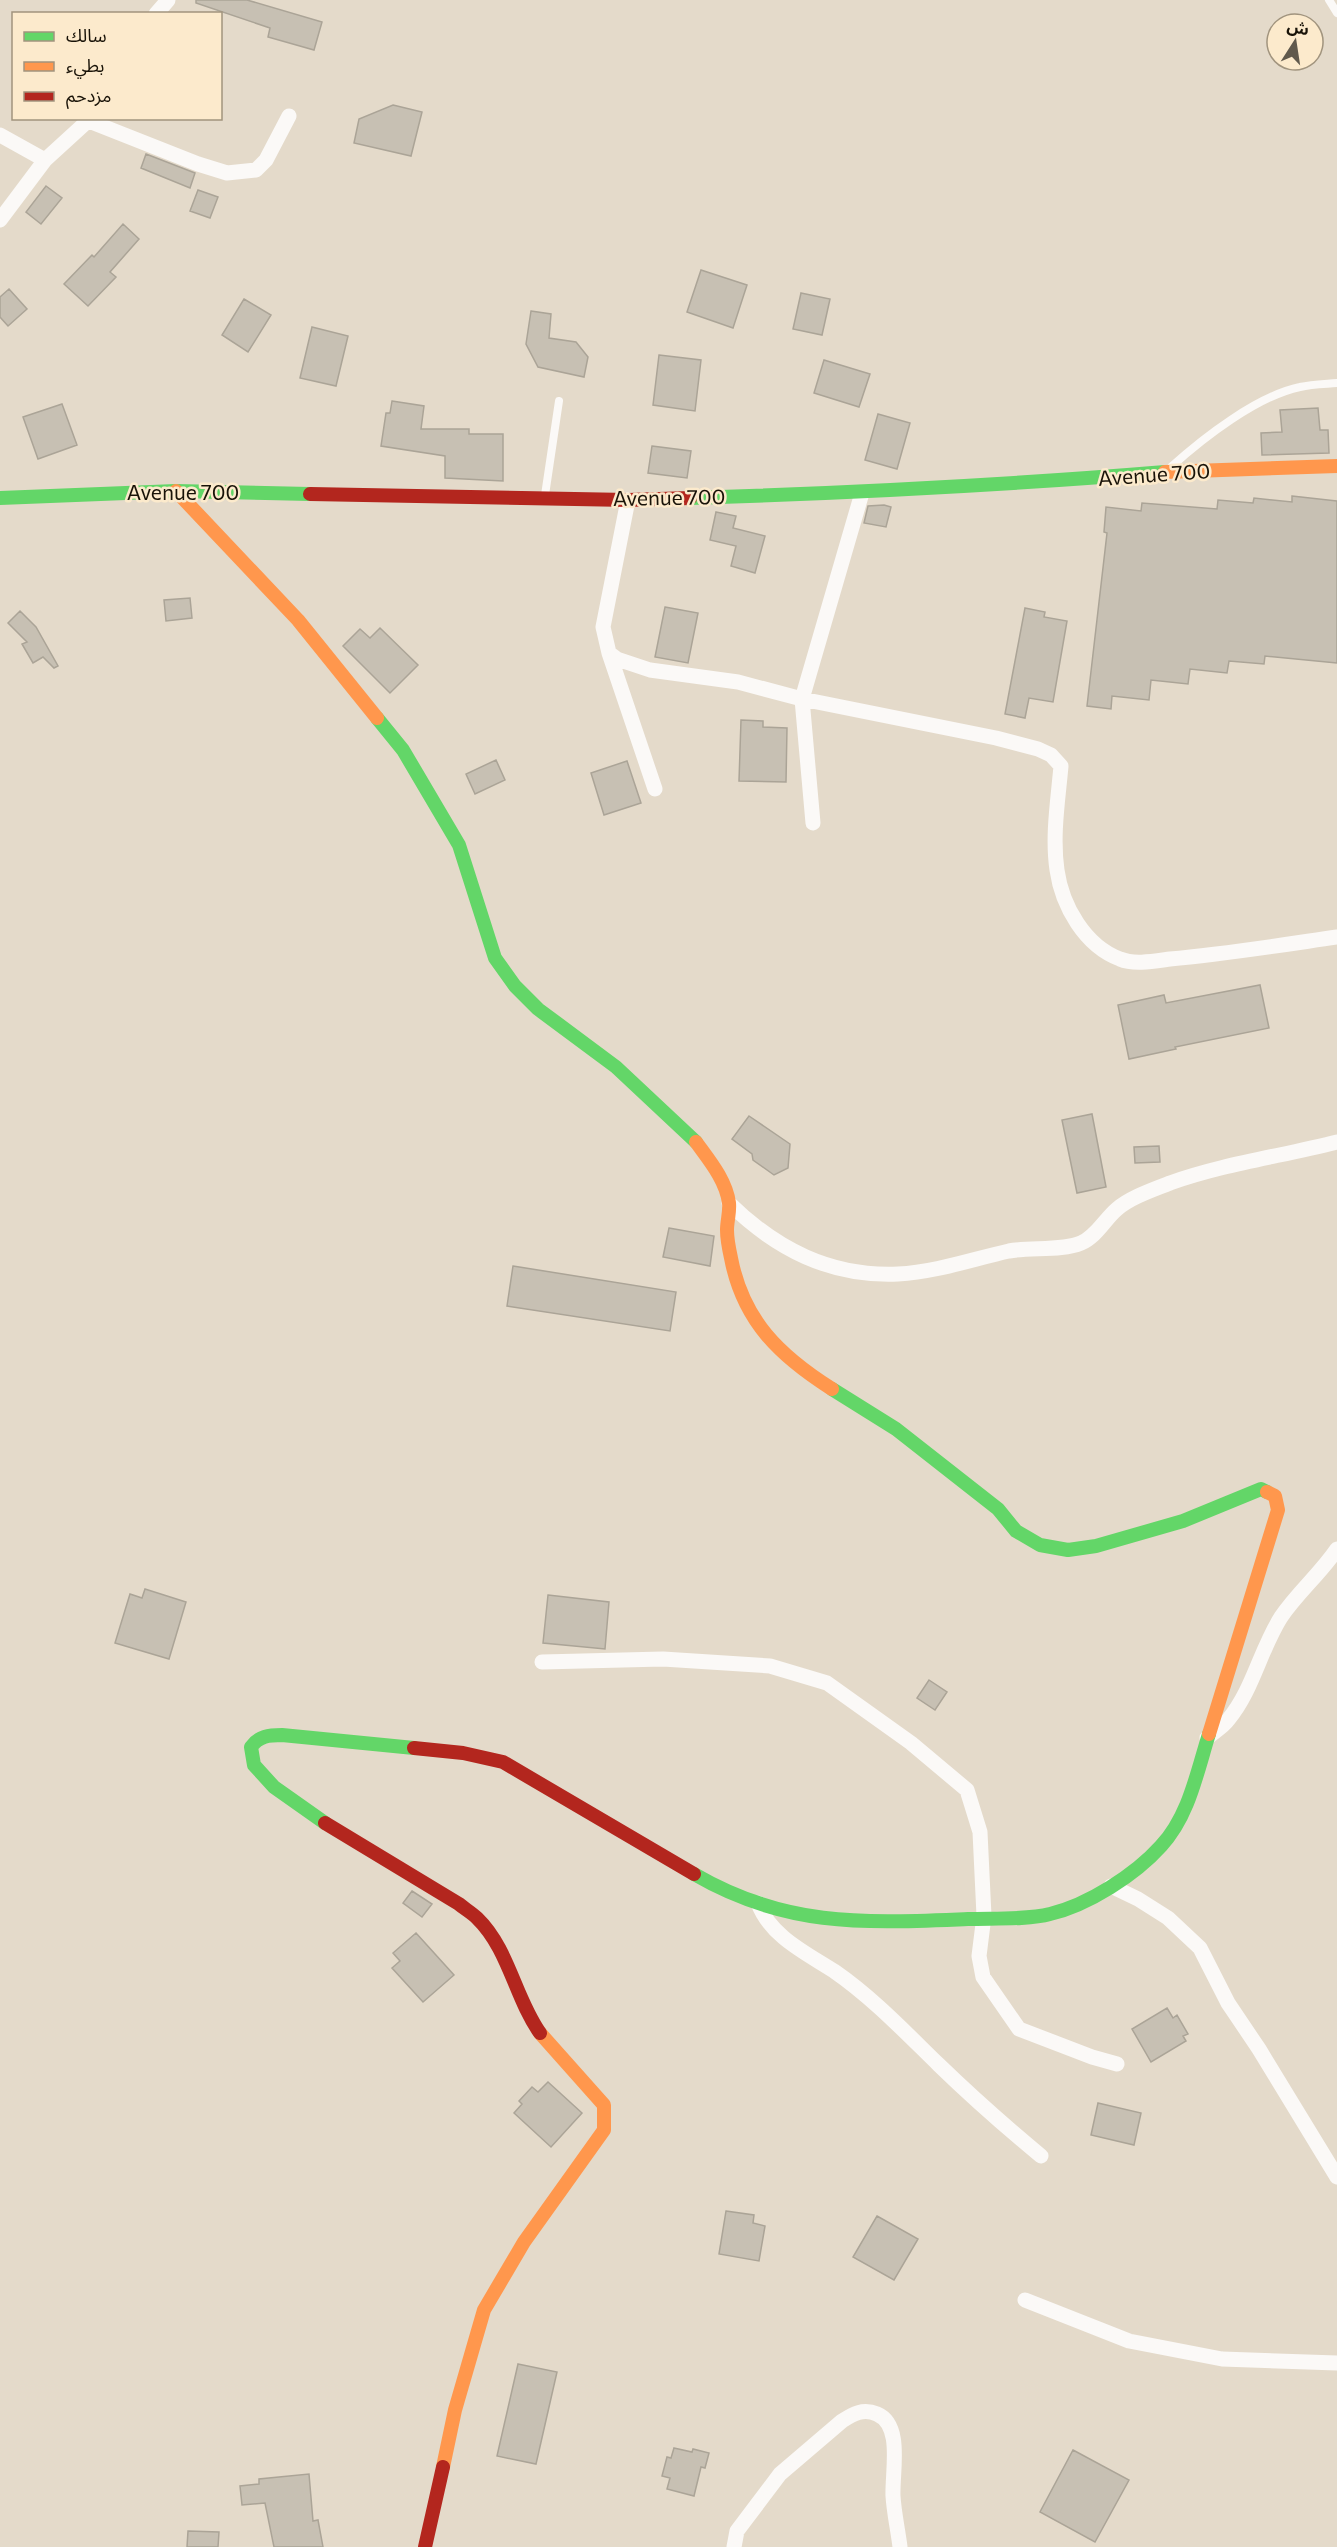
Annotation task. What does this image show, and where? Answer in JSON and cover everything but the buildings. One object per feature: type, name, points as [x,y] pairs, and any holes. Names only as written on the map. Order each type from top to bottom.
[{"type":"street","points":[[158,12],[168,0]]},
{"type":"street","points":[[0,220],[45,160],[90,120],[198,164],[227,173],[256,170],[266,160],[289,116]]},
{"type":"street","points":[[0,135],[45,160]]},
{"type":"street","name":"Avenue 700","points":[[0,498],[176,491],[628,500],[862,493],[1008,485],[1166,472],[1337,466]]},
{"type":"street","points":[[176,491],[298,620],[403,750],[459,845],[495,958],[515,986],[537,1009],[616,1067],[694,1140],[720,1178],[729,1203],[727,1231],[733,1269],[751,1313],[786,1357],[896,1429],[998,1509],[1016,1531],[1040,1545],[1068,1550],[1096,1546],[1183,1521],[1261,1489],[1275,1496],[1278,1510],[1276,1523],[1188,1802],[1173,1831],[1138,1868],[1082,1903],[1048,1915],[984,1916],[870,1923],[779,1911],[723,1891],[503,1762],[463,1754],[282,1735],[262,1737],[256,1740],[250,1749],[249,1759],[256,1771],[273,1786],[337,1831],[476,1917],[501,1954],[535,2027],[604,2105],[604,2130],[524,2242],[484,2310],[455,2410],[425,2547]]},
{"type":"street","points":[[813,823],[802,699],[862,493]]},
{"type":"street","points":[[628,500],[603,627],[609,653],[655,789]]},
{"type":"street","points":[[609,653],[627,664],[650,670],[738,682],[802,699],[996,738],[1038,749],[1058,760],[1061,765],[1055,851],[1061,887],[1075,919],[1093,944],[1122,961],[1140,962],[1194,957],[1337,937]]},
{"type":"street","points":[[729,1203],[751,1225],[777,1243],[805,1258],[836,1268],[867,1273],[898,1274],[930,1270],[1014,1250],[1080,1244],[1090,1238],[1119,1207],[1170,1183],[1337,1142]]},
{"type":"street","points":[[1207,1738],[1227,1723],[1239,1706],[1261,1653],[1280,1619],[1299,1591],[1337,1550]]},
{"type":"street","points":[[542,1662],[663,1659],[770,1666],[827,1683],[911,1743],[967,1790],[980,1832],[984,1916],[979,1956],[983,1977],[1019,2029],[1116,2064]]},
{"type":"street","points":[[1111,1886],[1138,1899],[1168,1918],[1200,1948],[1228,2003],[1259,2049],[1337,2177]]},
{"type":"street","points":[[758,1903],[762,1916],[779,1934],[850,1982],[888,2014],[1002,2124],[1041,2156]]},
{"type":"street","points":[[1025,2300],[1129,2341],[1222,2359],[1337,2363]]},
{"type":"street","points":[[734,2547],[737,2531],[780,2474],[842,2421],[853,2414],[867,2410],[878,2414],[892,2428],[894,2438],[893,2498],[900,2547]]},
{"type":"lane","points":[[1329,0],[1337,13]]},
{"type":"lane","points":[[1166,472],[1203,439],[1261,403],[1299,387],[1337,383]]},
{"type":"lane","points":[[544,498],[559,401]]},
{"type":"traffic: fast","points":[[690,498],[928,488],[1165,472]]},
{"type":"traffic: fast","points":[[0,498],[176,491],[310,494]]},
{"type":"traffic: fast","points":[[377,718],[403,750],[459,845],[495,958],[515,986],[538,1009],[616,1067],[696,1142]]},
{"type":"traffic: fast","points":[[832,1389],[896,1429],[998,1509],[1016,1531],[1040,1545],[1068,1550],[1096,1546],[1183,1521],[1261,1489],[1267,1492]]},
{"type":"traffic: fast","points":[[694,1874],[728,1892],[762,1904],[794,1913],[827,1918],[861,1921],[1020,1918],[1065,1910],[1110,1888],[1138,1868],[1171,1834],[1185,1807],[1209,1734]]},
{"type":"traffic: fast","points":[[325,1823],[274,1787],[254,1765],[251,1747],[257,1740],[282,1735],[414,1748]]},
{"type":"traffic: slow","points":[[1165,472],[1337,466]]},
{"type":"traffic: slow","points":[[176,491],[298,620],[377,718]]},
{"type":"traffic: slow","points":[[696,1142],[716,1171],[727,1195],[728,1244],[737,1280],[745,1300],[766,1335],[780,1350],[832,1389]]},
{"type":"traffic: slow","points":[[1209,1734],[1278,1510],[1275,1496],[1267,1492]]},
{"type":"traffic: slow","points":[[443,2467],[455,2410],[484,2310],[524,2242],[604,2130],[604,2105],[540,2033]]},
{"type":"traffic: jam","points":[[310,494],[628,500],[690,498]]},
{"type":"traffic: jam","points":[[414,1748],[463,1753],[503,1762],[694,1874]]},
{"type":"traffic: jam","points":[[325,1823],[459,1904],[477,1918],[497,1944],[524,2005],[540,2033]]},
{"type":"traffic: jam","points":[[425,2547],[443,2467]]}]
